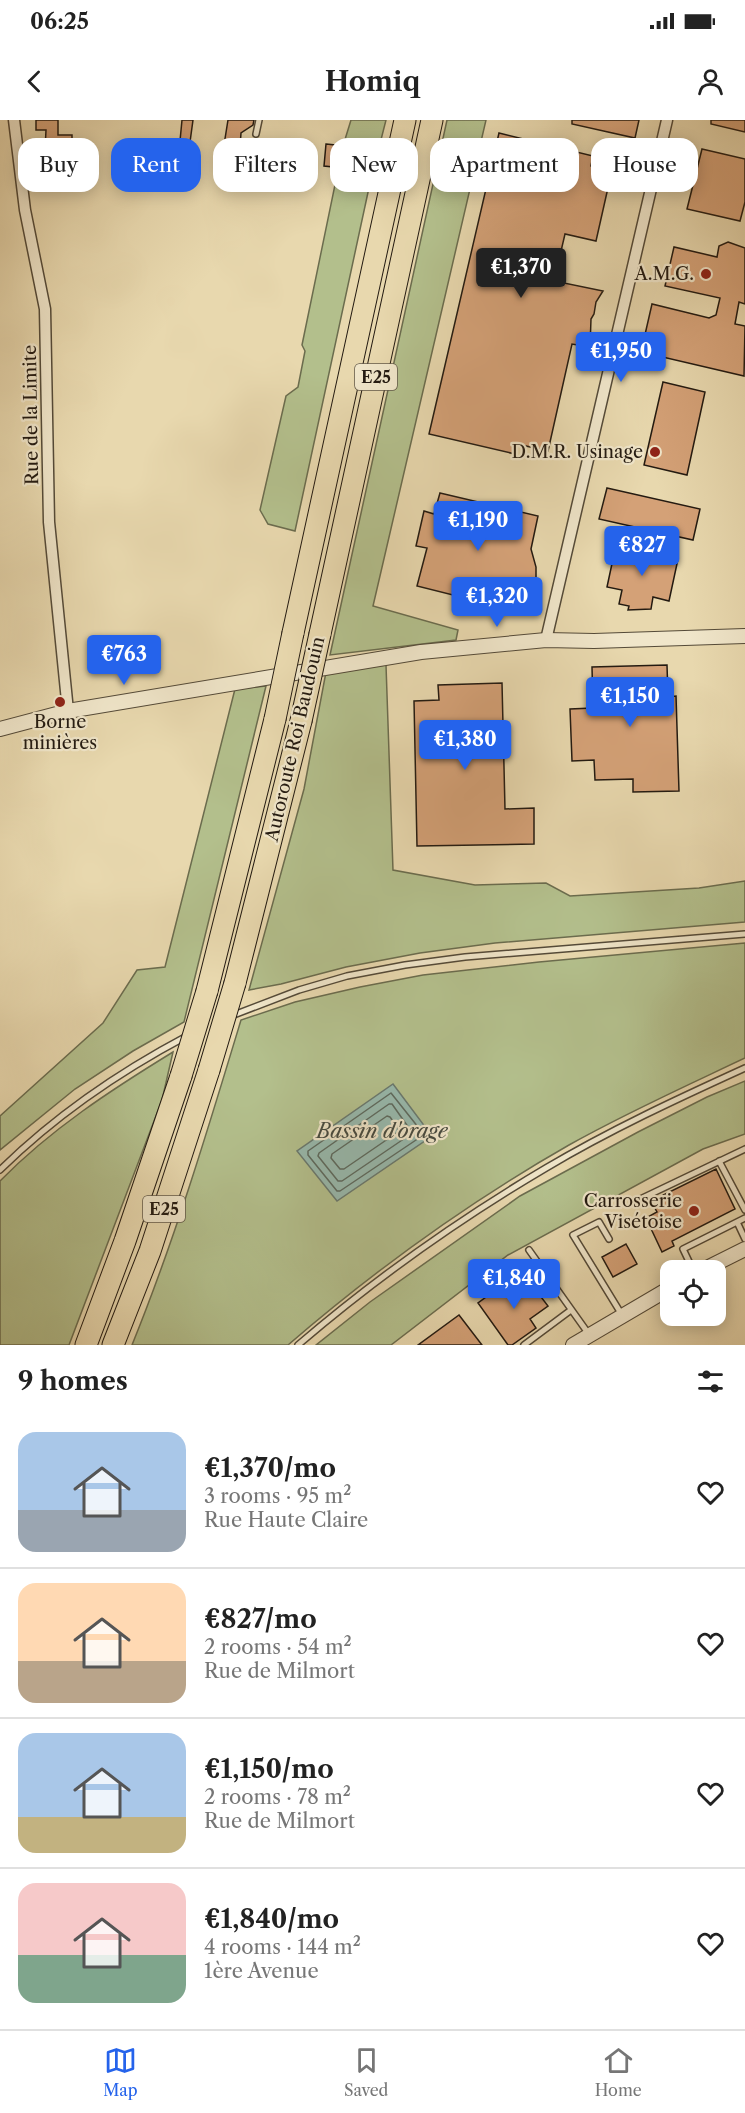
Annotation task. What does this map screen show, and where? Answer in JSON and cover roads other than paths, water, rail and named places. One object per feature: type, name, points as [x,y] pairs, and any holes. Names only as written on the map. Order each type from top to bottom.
[{"type":"highway","name":"Autoroute Roi Baudouin","points":[[86,1345],[125,1241],[207,991],[275,719],[405,120]]},
{"type":"highway","name":"Autoroute Roi Baudouin","points":[[113,1345],[150,1251],[235,982],[301,721],[432,120]]},
{"type":"street","name":"Rue de la Limite","points":[[14,120],[25,210],[45,309],[49,522],[68,711]]},
{"type":"street","points":[[546,640],[667,120]]},
{"type":"street","points":[[0,729],[68,711],[357,662],[467,647],[546,640],[594,641],[745,636]]},
{"type":"street","points":[[723,1260],[745,1249]]},
{"type":"street","points":[[573,1345],[660,1294]]},
{"type":"lane","points":[[256,134],[259,120]]},
{"type":"lane","points":[[220,1020],[299,990],[347,976],[405,965],[465,957],[745,934]]},
{"type":"lane","points":[[0,1170],[52,1124],[95,1092],[148,1057],[200,1029]]},
{"type":"lane","points":[[298,1345],[357,1296],[428,1244],[546,1168],[648,1112],[745,1068]]},
{"type":"lane","points":[[634,1202],[745,1149]]},
{"type":"lane","points":[[719,1161],[745,1210]]},
{"type":"lane","points":[[688,1260],[682,1249],[745,1218]]},
{"type":"lane","points":[[609,1239],[599,1222],[573,1235],[622,1315]]},
{"type":"lane","points":[[737,1222],[745,1239]]},
{"type":"lane","points":[[529,1250],[589,1335]]},
{"type":"lane","points":[[524,1345],[571,1310]]},
{"type":"water","name":"Bassin d'orage","points":[[393,1084],[432,1136],[337,1201],[297,1151]]},
{"type":"place","name":"A.M.G.","points":[[706,274]]},
{"type":"place","name":"D.M.R. Usinage","points":[[655,452]]},
{"type":"place","name":"Borne minières","points":[[60,702]]},
{"type":"place","name":"Carrosserie Visétoise","points":[[694,1211]]}]
